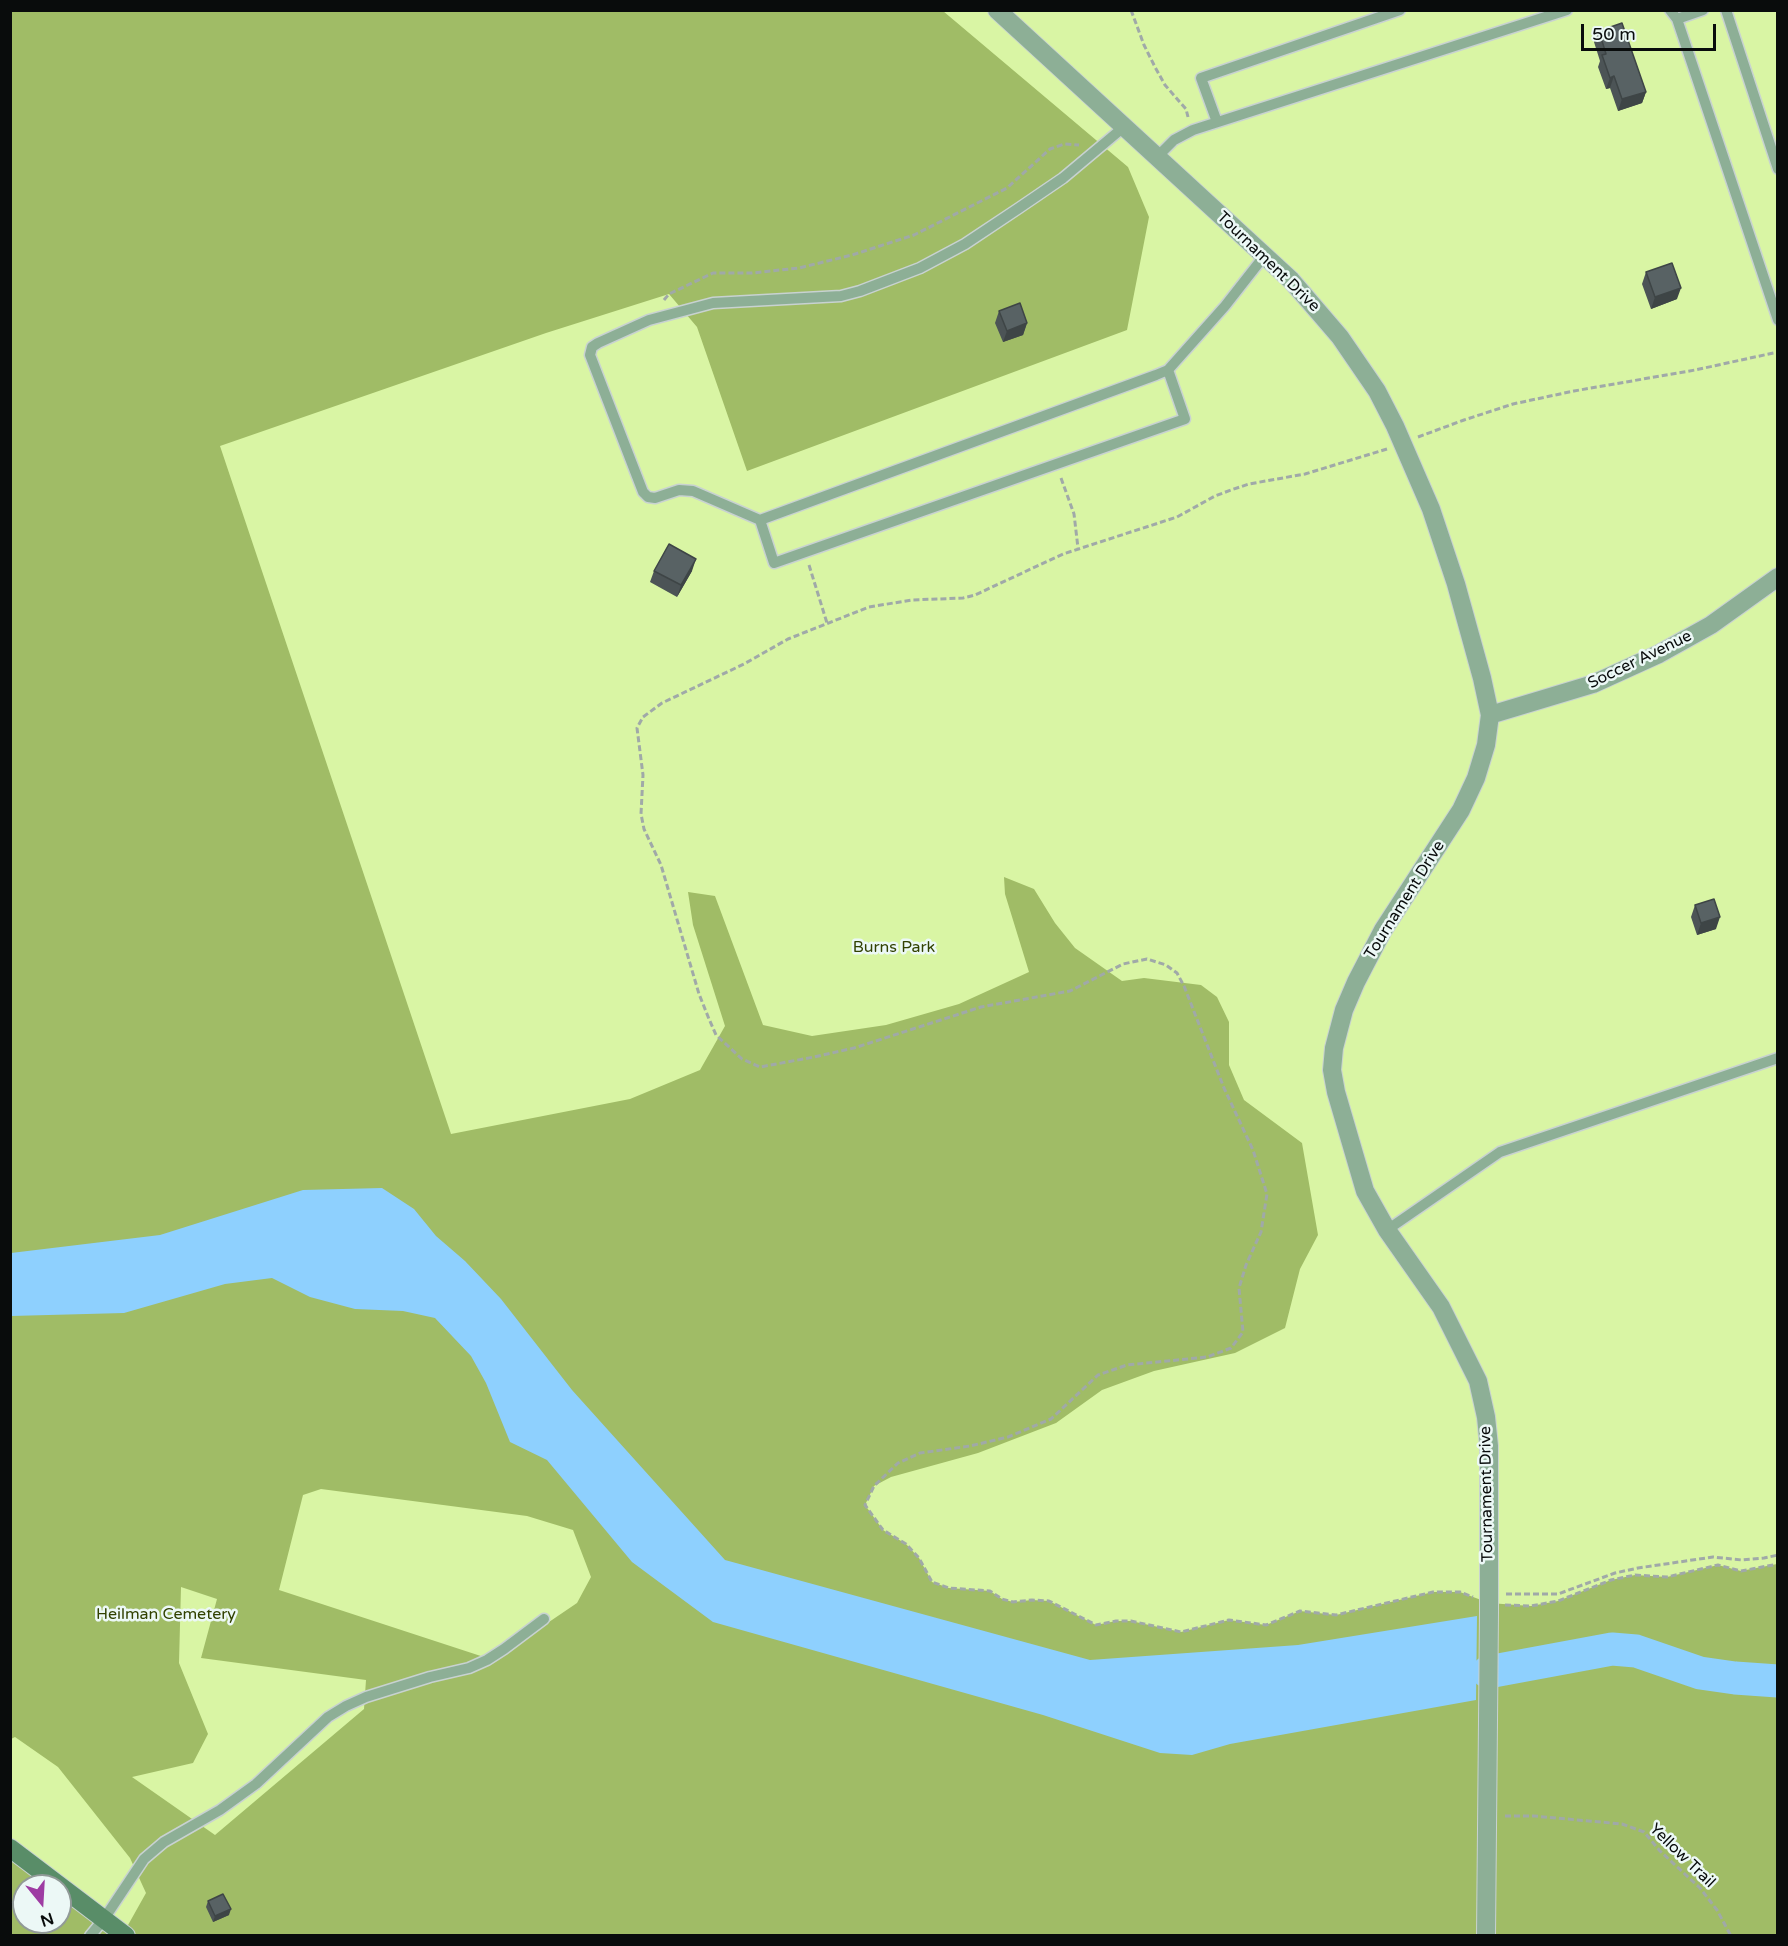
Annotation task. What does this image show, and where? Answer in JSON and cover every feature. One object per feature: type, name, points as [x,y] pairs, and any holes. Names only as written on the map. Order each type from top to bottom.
[{"type":"street","name":"Tournament Drive","points":[[997,10],[1265,255],[1291,280],[1340,337],[1377,392],[1403,443],[1431,510],[1456,584],[1482,678],[1490,715],[1486,745],[1476,778],[1466,799],[1383,930],[1356,982],[1344,1010],[1334,1048],[1332,1070],[1336,1092],[1365,1191],[1387,1230],[1441,1307],[1478,1381],[1486,1417],[1489,1446],[1486,1935]]},
{"type":"street","name":"Soccer Avenue","points":[[1490,715],[1593,684],[1659,654],[1711,625],[1778,577]]},
{"type":"street","points":[[10,1848],[126,1935]]},
{"type":"lane","points":[[1217,122],[1201,78],[1400,10]]},
{"type":"lane","points":[[1157,157],[1174,140],[1193,130],[1566,10]]},
{"type":"lane","points":[[1703,10],[1674,15],[1778,320]]},
{"type":"lane","points":[[1726,10],[1778,169]]},
{"type":"lane","points":[[1125,126],[1054,184],[965,244],[927,265],[860,291],[824,298],[713,303],[649,320],[592,347],[590,355],[643,492],[648,497],[655,498],[679,490],[693,491],[760,520],[1168,370],[1225,306],[1265,255]]},
{"type":"lane","points":[[760,520],[774,564],[1185,419],[1168,370]]},
{"type":"lane","points":[[1387,1230],[1500,1152],[1778,1058]]},
{"type":"lane","points":[[90,1935],[104,1919],[144,1859],[164,1842],[256,1784],[328,1717],[366,1697],[478,1664],[504,1649],[544,1618]]},
{"type":"path","points":[[1131,10],[1155,67],[1165,85],[1186,109],[1193,130]]},
{"type":"path","points":[[649,320],[669,294],[713,273],[752,273],[799,268],[888,244],[951,218],[983,198],[1007,188],[1050,149],[1064,144],[1102,146]]},
{"type":"path","points":[[1778,352],[1513,404],[1403,443],[1305,474],[1249,484],[1231,490],[1177,517],[1063,554],[969,596],[869,607],[788,639],[744,664],[662,703],[643,717],[637,728],[643,775],[641,814],[644,830],[661,865],[699,994],[716,1035],[742,1059],[760,1067],[855,1048],[981,1007],[1060,994],[1132,961],[1146,959],[1166,965],[1177,973],[1224,1088],[1253,1150],[1266,1194],[1261,1232],[1246,1265],[1239,1288],[1243,1332],[1231,1348],[1207,1357],[1127,1365],[1098,1374],[1051,1419],[1008,1437],[970,1446],[920,1453],[898,1463],[874,1486],[865,1505],[883,1530],[906,1544],[918,1558],[932,1582],[949,1588],[990,1591],[1002,1599],[1013,1602],[1049,1601],[1096,1625],[1131,1621],[1181,1632],[1229,1620],[1266,1625],[1300,1611],[1336,1615],[1433,1592],[1460,1592],[1489,1603],[1532,1606],[1558,1601],[1611,1580],[1635,1575],[1667,1577],[1718,1565],[1741,1571],[1778,1564]]},
{"type":"path","points":[[1056,464],[1074,514],[1078,549]]},
{"type":"path","points":[[805,553],[827,623]]},
{"type":"path","points":[[1489,1603],[1532,1595],[1558,1594],[1615,1573],[1638,1568],[1713,1557],[1742,1560],[1778,1555]]},
{"type":"path","name":"Yellow Trail","points":[[1488,1817],[1534,1816],[1622,1824],[1644,1832],[1660,1851],[1700,1888],[1717,1910],[1731,1935]]},
{"type":"green space","name":"Burns Park","points":[[11,11],[1777,11],[1777,1935],[11,1936]]},
{"type":"green space","name":"Heilman Cemetery","points":[[11,11],[943,11],[1128,167],[1149,217],[1127,330],[747,471],[697,327],[669,294],[546,333],[220,446],[451,1134],[630,1099],[700,1070],[725,1026],[693,925],[688,892],[715,896],[763,1025],[812,1036],[886,1025],[959,1004],[1029,972],[1005,894],[1004,877],[1034,889],[1055,923],[1075,948],[1122,981],[1144,978],[1201,985],[1217,997],[1229,1022],[1229,1065],[1244,1100],[1302,1143],[1318,1235],[1300,1269],[1285,1328],[1235,1353],[1154,1371],[1102,1390],[1056,1423],[978,1453],[891,1477],[874,1486],[865,1505],[883,1530],[906,1544],[919,1558],[932,1582],[949,1588],[990,1591],[1002,1599],[1013,1602],[1049,1601],[1096,1625],[1131,1621],[1181,1632],[1229,1620],[1266,1625],[1300,1611],[1336,1615],[1433,1592],[1460,1592],[1489,1603],[1531,1606],[1558,1601],[1611,1580],[1635,1575],[1667,1577],[1718,1565],[1741,1571],[1777,1564],[1777,1935],[11,1936],[10,1853],[39,1874],[12,1874],[12,1934],[72,1934],[72,1898],[123,1934],[146,1893],[130,1858],[58,1767],[15,1737],[11,1739]],"holes":[[[321,1489],[527,1516],[573,1530],[591,1577],[577,1603],[493,1660],[279,1590],[303,1495]],[[181,1587],[217,1599],[201,1658],[366,1680],[364,1709],[215,1835],[132,1777],[193,1763],[208,1734],[179,1663]]]},
{"type":"water","points":[[382,1188],[414,1209],[436,1236],[465,1261],[501,1299],[572,1390],[725,1560],[1090,1660],[1298,1645],[1477,1616],[1476,1700],[1230,1744],[1192,1755],[1160,1753],[1043,1715],[713,1622],[632,1562],[547,1460],[510,1442],[486,1383],[471,1356],[435,1318],[403,1311],[355,1309],[310,1297],[272,1278],[225,1284],[124,1313],[11,1316],[11,1253],[160,1235],[303,1190]]},
{"type":"building","points":[[1622,23],[1646,92],[1622,99],[1614,76],[1610,78],[1602,55],[1606,54],[1599,31]]},
{"type":"building","points":[[1672,263],[1681,288],[1655,297],[1646,272]]},
{"type":"building","points":[[1020,303],[1027,323],[1007,331],[999,311]]},
{"type":"building","points":[[669,544],[696,559],[681,585],[654,571]]},
{"type":"building","points":[[1714,899],[1720,917],[1701,923],[1695,905]]},
{"type":"building","points":[[223,1894],[231,1909],[215,1916],[208,1901]]},
{"type":"waterway","points":[[1488,1672],[1612,1649],[1636,1651],[1700,1673],[1778,1681]]}]
